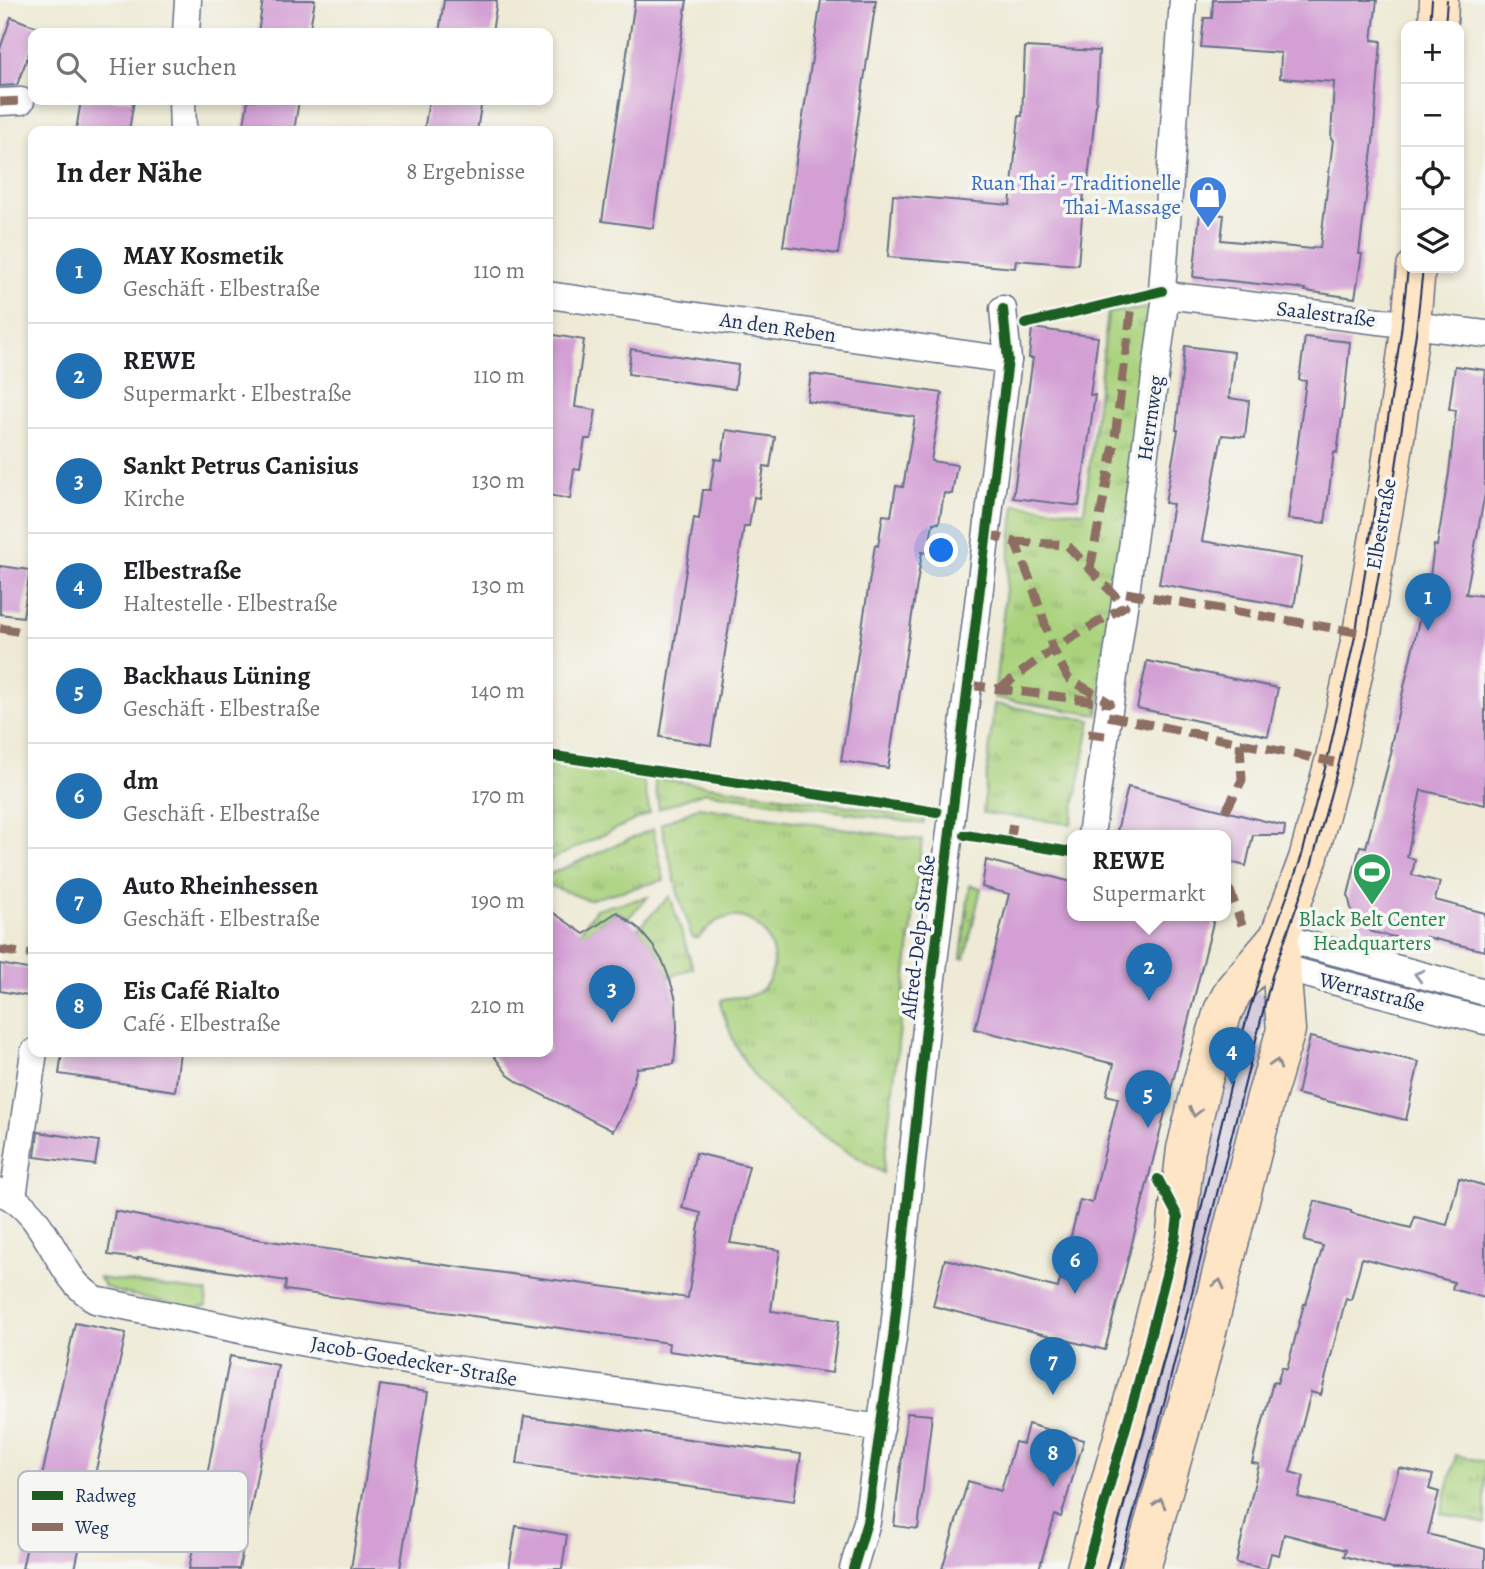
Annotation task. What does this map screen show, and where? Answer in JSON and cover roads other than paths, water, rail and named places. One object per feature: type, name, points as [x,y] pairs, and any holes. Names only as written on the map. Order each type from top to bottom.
[{"type":"main road","points":[[1438,21],[1439,0]]},
{"type":"main road","name":"Elbestraße","points":[[1141,1569],[1198,1367],[1266,1097],[1286,1030],[1274,956],[1308,859],[1334,762],[1362,633],[1389,479],[1416,273]]},
{"type":"main road","name":"Elbestraße","points":[[1086,1569],[1175,1240],[1186,1149],[1223,1011],[1234,990],[1274,956]]},
{"type":"street","points":[[186,28],[188,0]]},
{"type":"street","name":"Herrnweg","points":[[1092,830],[1166,295],[1162,291],[1184,0]]},
{"type":"street","points":[[182,105],[183,126]]},
{"type":"street","name":"Saalestraße","points":[[1166,295],[1485,334]]},
{"type":"street","name":"An den Reben","points":[[553,296],[1008,359]]},
{"type":"street","name":"Alfred-Delp-Straße","points":[[853,1569],[867,1522],[893,1338],[924,1045],[1008,359],[1003,309]]},
{"type":"street","name":"Werrastraße","points":[[1274,956],[1485,992]]},
{"type":"street","name":"Werrastraße","points":[[1274,956],[1485,1021]]},
{"type":"street","points":[[6,1194],[33,1057]]},
{"type":"street","name":"Jacob-Goedecker-Straße","points":[[6,1194],[44,1230],[74,1282],[95,1300],[289,1340],[440,1367],[881,1428]]},
{"type":"tram line","points":[[1430,21],[1432,0]]},
{"type":"tram line","points":[[1445,21],[1447,0]]},
{"type":"tram line","points":[[1106,1569],[1176,1315],[1244,1028],[1268,949],[1302,855],[1327,761],[1356,632],[1407,273]]},
{"type":"tram line","points":[[1118,1569],[1158,1427],[1272,976],[1311,866],[1339,763],[1368,634],[1386,534],[1422,273]]},
{"type":"place","name":"Ruan Thai - Traditionelle Thai-Massage","points":[[1208,229]]},
{"type":"place","name":"MAY Kosmetik","points":[[1428,631]]},
{"type":"place","name":"Black Belt Center Headquarters","points":[[1372,906]]},
{"type":"place","name":"REWE","points":[[1149,1001]]},
{"type":"place","name":"Sankt Petrus Canisius","points":[[612,1023]]},
{"type":"place","name":"Elbestraße","points":[[1232,1085]]},
{"type":"place","name":"Backhaus Lüning","points":[[1148,1128]]},
{"type":"place","name":"dm","points":[[1075,1294]]},
{"type":"place","name":"Auto Rheinhessen","points":[[1053,1395]]},
{"type":"place","name":"Eis Café Rialto","points":[[1053,1487]]}]
